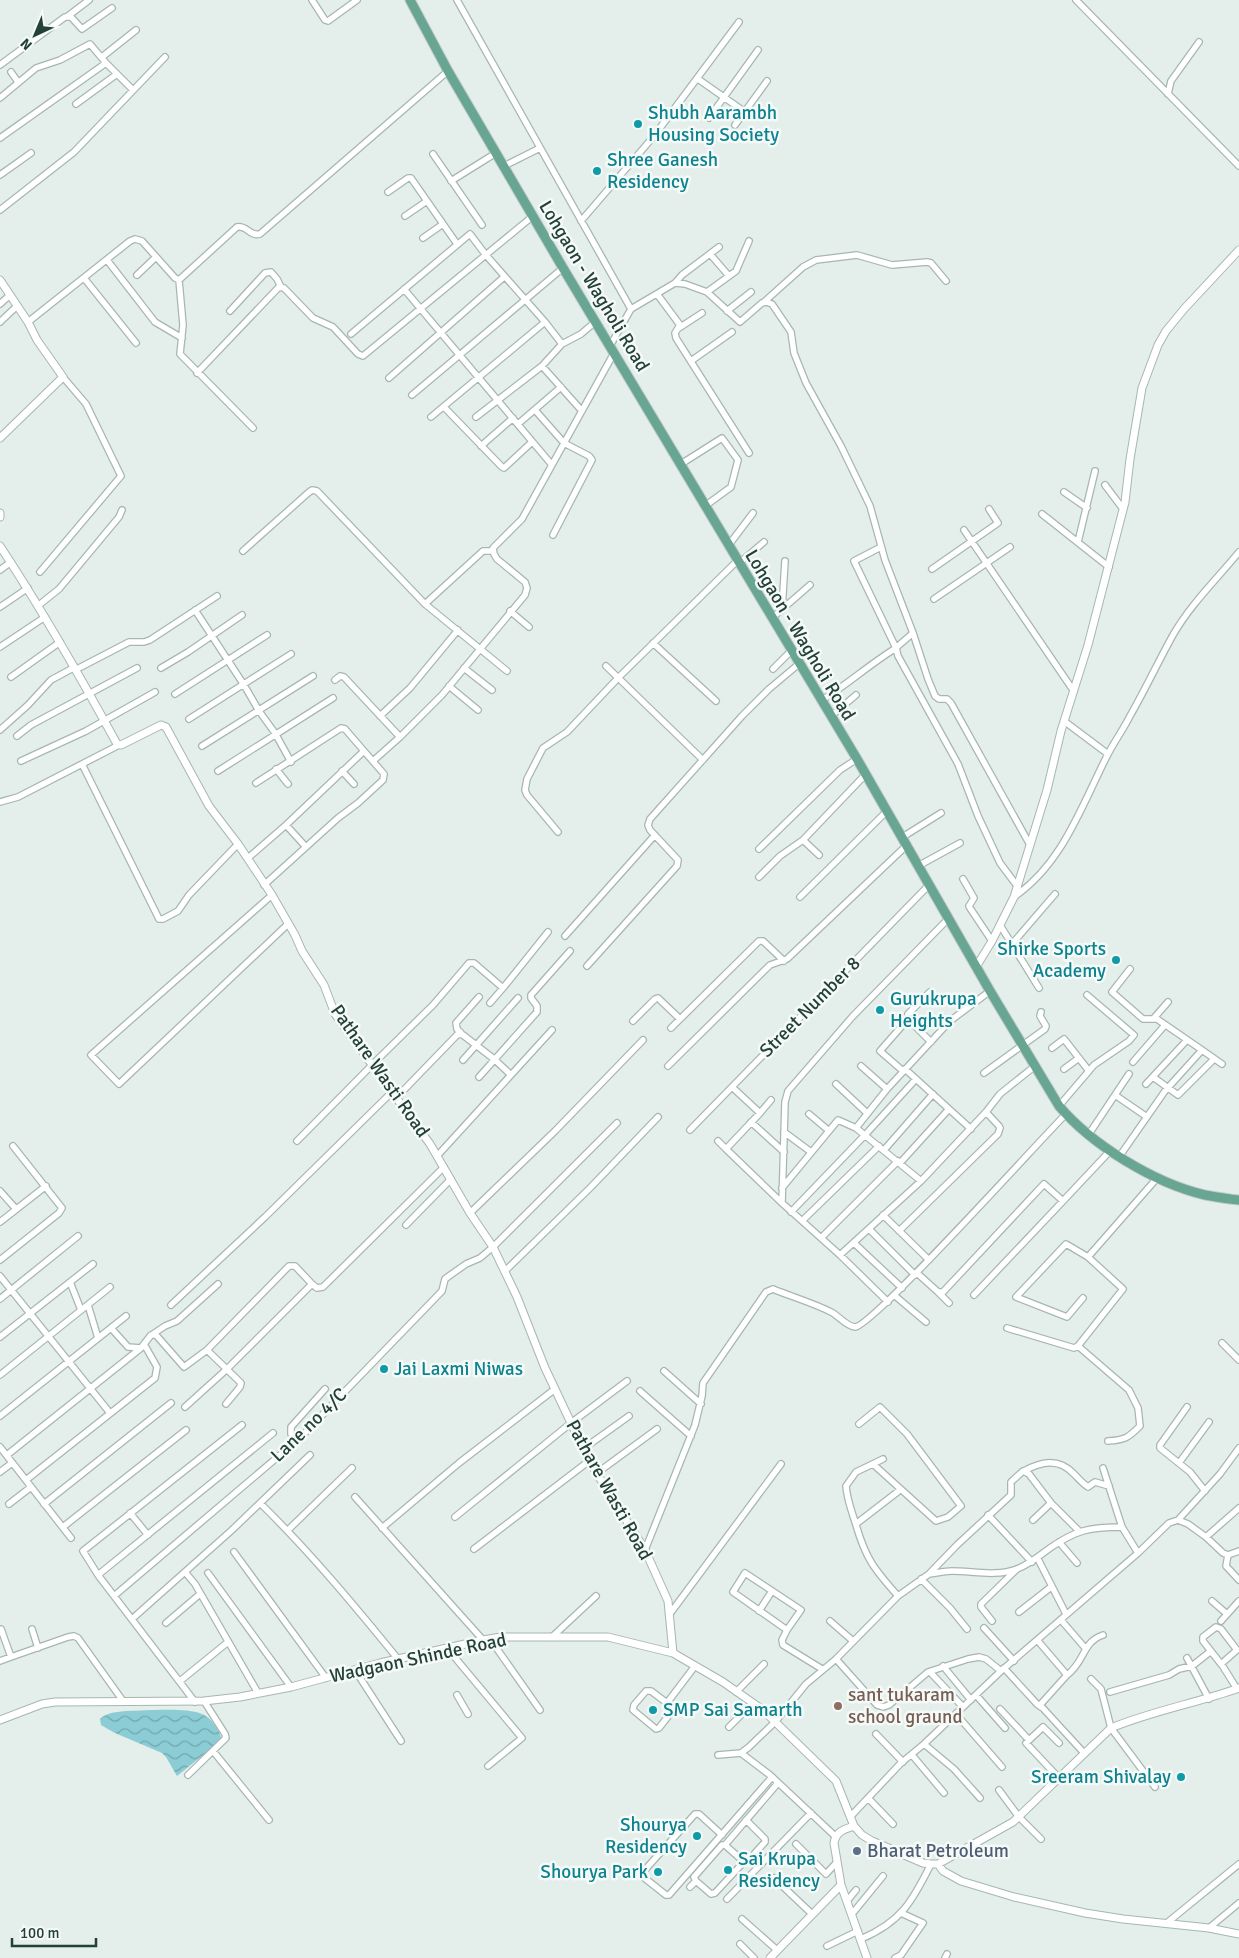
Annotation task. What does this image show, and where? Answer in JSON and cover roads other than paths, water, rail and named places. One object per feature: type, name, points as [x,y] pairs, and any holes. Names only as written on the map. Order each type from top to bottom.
[{"type":"main road","name":"Lohgaon - Wagholi Road","points":[[410,0],[448,71],[562,268],[857,759],[903,842],[1059,1106],[1110,1152],[1119,1157],[1158,1177],[1204,1195],[1239,1200]]},
{"type":"street","points":[[0,65],[89,0]]},
{"type":"street","points":[[312,0],[325,20],[328,20],[357,0]]},
{"type":"street","points":[[457,0],[631,309]]},
{"type":"street","points":[[1076,0],[1239,166]]},
{"type":"street","points":[[68,16],[82,28],[112,8]]},
{"type":"street","points":[[581,221],[654,136],[739,22]]},
{"type":"street","points":[[102,57],[136,30]]},
{"type":"street","points":[[1168,94],[1171,81],[1199,42]]},
{"type":"street","points":[[0,98],[36,68],[60,60],[88,44],[92,45],[106,64],[133,90]]},
{"type":"street","points":[[709,118],[758,50]]},
{"type":"street","points":[[0,210],[74,152],[165,57]]},
{"type":"street","points":[[0,138],[106,64]]},
{"type":"street","points":[[179,280],[237,227],[244,227],[253,234],[260,234],[448,71]]},
{"type":"street","points":[[11,72],[18,82]]},
{"type":"street","points":[[76,104],[117,74]]},
{"type":"street","points":[[698,79],[745,112]]},
{"type":"street","points":[[736,125],[767,81]]},
{"type":"street","points":[[504,166],[540,148]]},
{"type":"street","points":[[0,175],[31,153]]},
{"type":"street","points":[[451,181],[496,153]]},
{"type":"street","points":[[434,154],[482,225]]},
{"type":"street","points":[[388,192],[410,177],[457,244]]},
{"type":"street","points":[[406,216],[427,200]]},
{"type":"street","points":[[230,311],[265,273],[271,272],[282,287],[313,318],[333,327],[358,354],[363,356],[533,216]]},
{"type":"street","points":[[423,238],[443,224]]},
{"type":"street","points":[[351,334],[470,234],[504,277],[545,322],[562,344]]},
{"type":"street","points":[[28,322],[135,239],[142,241],[175,278],[179,280]]},
{"type":"street","points":[[707,292],[738,268],[749,241]]},
{"type":"street","points":[[492,551],[522,519],[582,411],[631,309],[675,284],[682,275],[719,247]]},
{"type":"street","points":[[976,967],[992,941],[1018,887],[1123,509],[1142,388],[1158,345],[1166,331],[1239,250]]},
{"type":"street","points":[[710,254],[729,276]]},
{"type":"street","points":[[675,284],[689,285],[707,292],[738,321],[742,322],[802,267],[816,260],[858,256],[892,265],[927,262],[946,281]]},
{"type":"street","points":[[137,275],[156,257]]},
{"type":"street","points":[[107,260],[155,322],[182,338]]},
{"type":"street","points":[[412,395],[562,268]]},
{"type":"street","points":[[389,378],[504,277]]},
{"type":"street","points":[[84,278],[136,343]]},
{"type":"street","points":[[0,280],[28,322],[37,340],[63,377],[86,404],[121,476],[40,572]]},
{"type":"street","points":[[179,280],[182,308],[180,354],[253,428]]},
{"type":"street","points":[[197,373],[277,288],[282,287]]},
{"type":"street","points":[[404,289],[552,465]]},
{"type":"street","points":[[727,311],[750,292]]},
{"type":"street","points":[[658,294],[679,322],[680,328]]},
{"type":"street","points":[[0,304],[10,295]]},
{"type":"street","points":[[764,302],[772,304],[791,332],[794,353],[806,384],[841,446],[870,506],[881,547],[935,696],[940,699],[949,700],[1030,845]]},
{"type":"street","points":[[0,322],[17,306]]},
{"type":"street","points":[[702,314],[680,328],[675,335],[749,453]]},
{"type":"street","points":[[431,417],[520,345],[545,322]]},
{"type":"street","points":[[476,417],[542,366],[562,344],[581,334],[595,322]]},
{"type":"street","points":[[691,361],[732,332]]},
{"type":"street","points":[[542,366],[582,411]]},
{"type":"street","points":[[0,438],[63,377]]},
{"type":"street","points":[[518,424],[561,388]]},
{"type":"street","points":[[444,407],[480,446],[504,468],[532,442]]},
{"type":"street","points":[[535,410],[564,443],[589,456],[592,460],[553,535]]},
{"type":"street","points":[[480,446],[513,418]]},
{"type":"street","points":[[681,464],[722,438],[738,460],[731,486],[705,506]]},
{"type":"street","points":[[1078,542],[1095,471]]},
{"type":"street","points":[[1105,485],[1123,509]]},
{"type":"street","points":[[243,551],[308,493],[312,490],[317,491],[425,604],[507,670]]},
{"type":"street","points":[[1064,492],[1087,508]]},
{"type":"street","points":[[932,570],[998,523],[989,509]]},
{"type":"street","points":[[39,605],[59,589],[122,510]]},
{"type":"street","points":[[728,546],[753,513]]},
{"type":"street","points":[[1042,514],[1108,567]]},
{"type":"street","points":[[964,530],[1073,690]]},
{"type":"street","points":[[558,832],[527,795],[525,785],[543,748],[567,732],[653,643],[738,562],[764,542]]},
{"type":"street","points":[[0,546],[39,605],[119,745],[18,797],[0,802]]},
{"type":"street","points":[[934,599],[1010,546]]},
{"type":"street","points":[[881,547],[854,561],[896,648],[898,656],[958,764],[978,816],[1000,863],[1018,887]]},
{"type":"street","points":[[425,604],[483,551],[492,551]]},
{"type":"street","points":[[373,761],[400,737],[449,686],[524,595],[527,585],[498,559],[492,551]]},
{"type":"street","points":[[1014,897],[1028,887],[1054,858],[1076,821],[1108,754],[1179,625],[1239,552]]},
{"type":"street","points":[[782,609],[785,561]]},
{"type":"street","points":[[0,570],[11,562]]},
{"type":"street","points":[[772,618],[810,585]]},
{"type":"street","points":[[0,607],[28,588]]},
{"type":"street","points":[[0,730],[28,705],[51,680],[129,642],[146,642],[217,596]]},
{"type":"street","points":[[195,610],[244,685],[259,712],[275,733],[291,762]]},
{"type":"street","points":[[510,611],[529,627]]},
{"type":"street","points":[[161,668],[242,616]]},
{"type":"street","points":[[0,647],[45,617]]},
{"type":"street","points":[[380,716],[410,688],[458,630]]},
{"type":"street","points":[[822,700],[846,685],[913,633]]},
{"type":"street","points":[[174,694],[267,635]]},
{"type":"street","points":[[11,678],[60,642]]},
{"type":"street","points":[[653,643],[716,701]]},
{"type":"street","points":[[773,670],[792,650]]},
{"type":"street","points":[[189,719],[291,654]]},
{"type":"street","points":[[587,966],[677,866],[678,860],[649,828],[650,819],[769,689],[800,663]]},
{"type":"street","points":[[606,666],[703,760]]},
{"type":"street","points":[[17,736],[31,725],[89,692],[137,668]]},
{"type":"street","points":[[464,668],[492,690]]},
{"type":"street","points":[[202,746],[259,712],[313,676]]},
{"type":"street","points":[[335,680],[340,676],[344,677],[400,737]]},
{"type":"street","points":[[449,686],[478,710]]},
{"type":"street","points":[[22,761],[86,731],[155,692]]},
{"type":"street","points":[[831,716],[856,695]]},
{"type":"street","points":[[218,771],[275,733],[333,698]]},
{"type":"street","points":[[1064,721],[1108,754]]},
{"type":"street","name":"Pathare Wasti Road","points":[[119,745],[164,725],[209,806],[272,894],[302,951],[324,985],[335,1014],[438,1155],[470,1213],[493,1246],[589,1461],[645,1550],[668,1601],[673,1653]]},
{"type":"street","points":[[256,783],[344,727],[384,774],[384,778],[358,803],[338,818],[264,885]]},
{"type":"street","points":[[248,858],[286,825],[364,751]]},
{"type":"street","points":[[759,849],[840,770],[857,759]]},
{"type":"street","points":[[82,764],[159,918],[163,919],[178,911],[189,895],[238,844]]},
{"type":"street","points":[[276,769],[288,784]]},
{"type":"street","points":[[342,771],[354,784]]},
{"type":"street","points":[[758,877],[780,856],[802,840],[865,775]]},
{"type":"street","points":[[800,897],[886,812]]},
{"type":"street","points":[[668,1066],[770,965],[784,961],[903,842],[941,813]]},
{"type":"street","points":[[286,825],[306,847]]},
{"type":"street","points":[[565,936],[655,835]]},
{"type":"street","points":[[802,840],[818,855]]},
{"type":"street","points":[[918,866],[960,843]]},
{"type":"street","points":[[963,880],[974,898],[970,908],[992,941]]},
{"type":"street","name":"Street Number 8","points":[[690,1130],[929,885]]},
{"type":"street","points":[[272,894],[91,1055],[119,1084],[288,924]]},
{"type":"street","points":[[1012,944],[1056,894]]},
{"type":"street","points":[[782,1204],[785,1102],[788,1091],[853,1016],[948,919]]},
{"type":"street","points":[[1000,925],[1039,988]]},
{"type":"street","points":[[490,1004],[548,932]]},
{"type":"street","points":[[670,1028],[759,941],[763,941],[784,961]]},
{"type":"street","points":[[480,1077],[537,1012],[538,1006],[531,998],[531,995],[570,951]]},
{"type":"street","points":[[298,1141],[433,1005],[469,963],[474,963],[503,988]]},
{"type":"street","points":[[1130,969],[1112,992],[1143,1019],[1154,1018],[1168,1002]]},
{"type":"street","points":[[856,1128],[887,1089],[950,1021],[990,991]]},
{"type":"street","points":[[930,992],[908,1014],[908,1019],[880,1051],[916,1079],[971,1129]]},
{"type":"street","points":[[1059,1106],[1098,1061],[1129,1041],[1134,1035],[1087,995]]},
{"type":"street","points":[[479,997],[456,1023],[457,1029],[510,1074]]},
{"type":"street","points":[[463,1060],[518,998]]},
{"type":"street","points":[[633,1021],[655,998],[658,998],[680,1019]]},
{"type":"street","points":[[984,1073],[1046,1028],[1040,1016],[1041,1012]]},
{"type":"street","points":[[1154,1018],[1222,1064]]},
{"type":"street","points":[[908,1019],[931,1042]]},
{"type":"street","points":[[1132,1062],[1165,1025]]},
{"type":"street","points":[[438,1155],[552,1030]]},
{"type":"street","points":[[171,1305],[461,1033]]},
{"type":"street","points":[[1052,1048],[1064,1039],[1089,1070]]},
{"type":"street","points":[[470,1213],[556,1131],[643,1040]]},
{"type":"street","points":[[1146,1084],[1187,1040]]},
{"type":"street","points":[[1119,1157],[1167,1088],[1202,1050]]},
{"type":"street","points":[[1064,1069],[1079,1058]]},
{"type":"street","points":[[1153,1077],[1178,1095],[1214,1059]]},
{"type":"street","points":[[861,1066],[887,1089]]},
{"type":"street","points":[[840,1255],[921,1180],[971,1129],[1000,1094],[1035,1066]]},
{"type":"street","points":[[1089,1134],[1129,1074]]},
{"type":"street","points":[[791,1212],[865,1136],[916,1079]]},
{"type":"street","points":[[836,1084],[867,1113]]},
{"type":"street","points":[[732,1087],[760,1113]]},
{"type":"street","points":[[802,1221],[881,1148],[933,1094]]},
{"type":"street","points":[[1115,1095],[1147,1117]]},
{"type":"street","points":[[726,1149],[772,1100]]},
{"type":"street","points":[[821,1238],[899,1162],[949,1109]]},
{"type":"street","points":[[899,1231],[998,1134],[999,1126],[986,1112]]},
{"type":"street","points":[[808,1114],[828,1130]]},
{"type":"street","points":[[645,1550],[691,1436],[701,1404],[704,1380],[769,1289],[826,1310],[856,1327],[888,1302],[916,1274],[1066,1114]]},
{"type":"street","points":[[505,1271],[591,1187],[658,1117]]},
{"type":"street","points":[[782,1188],[838,1120],[856,1128],[921,1180]]},
{"type":"street","points":[[752,1122],[784,1152]]},
{"type":"street","name":"Lane no 4/C","points":[[114,1596],[296,1441],[442,1291],[448,1276],[466,1264],[480,1258],[617,1123]]},
{"type":"street","points":[[784,1132],[811,1152]]},
{"type":"street","points":[[718,1141],[782,1204],[840,1255],[888,1302]]},
{"type":"street","points":[[0,1260],[61,1211],[61,1205],[13,1146]]},
{"type":"street","points":[[974,1295],[1110,1152]]},
{"type":"street","points":[[154,1334],[184,1367],[207,1350],[289,1266],[295,1266],[317,1288],[323,1287],[444,1167]]},
{"type":"street","points":[[1088,1257],[1158,1177]]},
{"type":"street","points":[[406,1225],[451,1179]]},
{"type":"street","points":[[938,1292],[943,1292],[1044,1184],[1062,1201]]},
{"type":"street","points":[[0,1222],[46,1186]]},
{"type":"street","points":[[0,1190],[16,1209]]},
{"type":"street","points":[[884,1215],[929,1260]]},
{"type":"street","points":[[869,1228],[949,1303]]},
{"type":"street","points":[[0,1299],[78,1236]]},
{"type":"street","points":[[854,1242],[902,1288]]},
{"type":"street","points":[[1007,1328],[1074,1348],[1078,1346],[1123,1289],[1088,1257],[1066,1244],[1016,1298],[1067,1317],[1083,1298]]},
{"type":"street","points":[[0,1337],[93,1264]]},
{"type":"street","points":[[0,1276],[110,1413]]},
{"type":"street","points":[[70,1282],[81,1310]]},
{"type":"street","points":[[6,1455],[91,1389],[142,1346],[148,1337],[164,1326],[177,1321],[218,1284]]},
{"type":"street","points":[[184,1408],[227,1369],[312,1284]]},
{"type":"street","points":[[0,1375],[110,1287]]},
{"type":"street","points":[[894,1295],[926,1322]]},
{"type":"street","points":[[88,1305],[98,1338]]},
{"type":"street","points":[[0,1416],[126,1316]]},
{"type":"street","points":[[112,1328],[128,1347],[142,1346]]},
{"type":"street","points":[[1222,1343],[1237,1355]]},
{"type":"street","points":[[26,1480],[154,1378],[157,1367],[142,1346]]},
{"type":"street","points":[[1078,1346],[1129,1390],[1138,1408],[1140,1426],[1129,1437],[1122,1440],[1108,1441]]},
{"type":"street","points":[[207,1350],[241,1384],[226,1404]]},
{"type":"street","points":[[664,1370],[701,1404]]},
{"type":"street","points":[[455,1517],[571,1423],[627,1381]]},
{"type":"street","points":[[382,1528],[555,1388]]},
{"type":"street","points":[[296,1441],[291,1434],[291,1427],[324,1389]]},
{"type":"street","points":[[640,1391],[691,1436]]},
{"type":"street","points":[[44,1504],[171,1403]]},
{"type":"street","points":[[858,1424],[880,1407],[907,1434],[961,1506],[948,1517],[936,1521],[873,1464]]},
{"type":"street","points":[[1187,1407],[1160,1445],[1162,1451],[1190,1472],[1205,1491]]},
{"type":"street","points":[[583,1449],[629,1416]]},
{"type":"street","points":[[1179,1464],[1210,1422]]},
{"type":"street","points":[[196,1702],[98,1575],[82,1551],[242,1425]]},
{"type":"street","points":[[597,1473],[657,1429]]},
{"type":"street","points":[[63,1527],[186,1430]]},
{"type":"street","points":[[98,1575],[273,1433]]},
{"type":"street","points":[[0,1447],[72,1538]]},
{"type":"street","points":[[851,1816],[903,1762],[973,1697],[1138,1553],[1169,1523],[1178,1520],[1205,1491],[1239,1448]]},
{"type":"street","points":[[132,1619],[310,1456]]},
{"type":"street","points":[[883,1459],[856,1472],[846,1486],[847,1499],[866,1555],[880,1576],[898,1596]]},
{"type":"street","points":[[474,1549],[589,1461]]},
{"type":"street","points":[[718,1755],[742,1753],[776,1721],[791,1701],[822,1669],[836,1659],[898,1596],[929,1574],[988,1515],[1011,1495],[1011,1482],[1024,1471],[1053,1461],[1073,1472],[1088,1487],[1096,1482],[1109,1486]]},
{"type":"street","points":[[0,1472],[12,1462]]},
{"type":"street","points":[[669,1615],[781,1464]]},
{"type":"street","points":[[288,1530],[352,1468]]},
{"type":"street","points":[[1103,1468],[1122,1527],[1138,1553]]},
{"type":"street","points":[[1024,1471],[1051,1503],[1079,1531]]},
{"type":"street","points":[[9,1504],[31,1487]]},
{"type":"street","points":[[856,1524],[900,1490]]},
{"type":"street","points":[[355,1497],[486,1639],[540,1710]]},
{"type":"street","points":[[260,1503],[288,1530],[398,1659]]},
{"type":"street","points":[[1033,1520],[1051,1503]]},
{"type":"street","points":[[1206,1536],[1239,1508]]},
{"type":"street","points":[[130,1513],[148,1535]]},
{"type":"street","points":[[988,1515],[1032,1562]]},
{"type":"street","points":[[1178,1520],[1206,1536],[1220,1551],[1228,1555],[1239,1551]]},
{"type":"street","points":[[929,1574],[949,1570],[984,1573],[1017,1569],[1038,1559],[1059,1542],[1079,1531],[1092,1527],[1122,1527]]},
{"type":"street","points":[[1059,1542],[1077,1563]]},
{"type":"street","points":[[234,1552],[326,1678]]},
{"type":"street","points":[[1228,1555],[1226,1566],[1239,1580]]},
{"type":"street","points":[[1038,1559],[1066,1614]]},
{"type":"street","points":[[992,1621],[981,1608],[981,1604],[1017,1569]]},
{"type":"street","points":[[185,1572],[195,1584],[258,1693]]},
{"type":"street","points":[[208,1573],[291,1687]]},
{"type":"street","points":[[788,1630],[733,1592],[745,1573],[801,1610],[782,1640],[783,1645],[822,1669]]},
{"type":"street","points":[[921,1579],[950,1608],[967,1629]]},
{"type":"street","points":[[1020,1612],[1051,1587]]},
{"type":"street","points":[[759,1611],[772,1591]]},
{"type":"street","points":[[166,1623],[200,1594]]},
{"type":"street","points":[[552,1637],[596,1596]]},
{"type":"street","points":[[1212,1601],[1227,1614]]},
{"type":"street","points":[[1221,1621],[1239,1601]]},
{"type":"street","points":[[1061,1620],[1086,1649]]},
{"type":"street","points":[[830,1622],[853,1641]]},
{"type":"street","points":[[32,1628],[38,1648]]},
{"type":"street","points":[[984,1628],[1014,1661]]},
{"type":"street","points":[[861,1939],[890,1924],[901,1913],[935,1864],[1005,1827],[1019,1816],[1111,1728],[1128,1721],[1209,1699],[1238,1689],[1202,1638],[1214,1628],[1219,1628],[1238,1650],[1221,1664]]},
{"type":"street","points":[[1,1629],[11,1657]]},
{"type":"street","points":[[1041,1707],[1042,1702],[1075,1670],[1092,1640],[1103,1635]]},
{"type":"street","points":[[0,1661],[74,1636],[78,1638],[123,1701]]},
{"type":"street","name":"Wadgaon Shinde Road","points":[[0,1720],[42,1704],[55,1702],[196,1702],[258,1693],[291,1687],[398,1659],[486,1639],[608,1637],[673,1653],[753,1703],[776,1721],[836,1781],[854,1826]]},
{"type":"street","points":[[1038,1641],[1068,1675]]},
{"type":"street","points":[[180,1681],[228,1642]]},
{"type":"street","points":[[447,1648],[522,1738],[488,1766]]},
{"type":"street","points":[[1110,1692],[1169,1675],[1179,1668],[1192,1666],[1211,1651]]},
{"type":"street","points":[[836,1659],[877,1705],[883,1707],[889,1705],[930,1672],[943,1666],[979,1657],[986,1659],[1003,1670],[1084,1753]]},
{"type":"street","points":[[1187,1658],[1209,1699]]},
{"type":"street","points":[[736,1692],[764,1664]]},
{"type":"street","points":[[667,1703],[695,1666]]},
{"type":"street","points":[[943,1666],[1004,1728]]},
{"type":"street","points":[[355,1670],[402,1741]]},
{"type":"street","points":[[930,1672],[963,1707]]},
{"type":"street","points":[[1091,1679],[1101,1689],[1111,1728],[1155,1787]]},
{"type":"street","points":[[646,1691],[651,1691],[667,1703],[673,1710],[658,1729],[634,1710],[634,1704],[646,1691]]},
{"type":"street","points":[[457,1695],[468,1714]]},
{"type":"street","points":[[188,1775],[226,1738],[204,1701]]},
{"type":"street","points":[[729,1727],[753,1703]]},
{"type":"street","points":[[1000,1710],[1029,1740]]},
{"type":"street","points":[[956,1714],[1002,1767]]},
{"type":"street","points":[[1058,1778],[1026,1743],[1043,1727],[1059,1743]]},
{"type":"street","points":[[876,1734],[903,1762]]},
{"type":"street","points":[[924,1744],[954,1769],[980,1798]]},
{"type":"street","points":[[213,1751],[269,1820]]},
{"type":"street","points":[[742,1753],[772,1777],[835,1836]]},
{"type":"street","points":[[912,1755],[944,1793]]},
{"type":"street","points":[[722,1834],[699,1814],[696,1814],[643,1872],[642,1876],[666,1896],[669,1895],[772,1777]]},
{"type":"street","points":[[725,1845],[743,1861],[713,1894],[696,1881],[694,1877],[720,1847],[725,1845],[778,1783]]},
{"type":"street","points":[[999,1790],[1019,1816],[1041,1839]]},
{"type":"street","points":[[868,1798],[893,1824]]},
{"type":"street","points":[[728,1899],[811,1813]]},
{"type":"street","points":[[746,1820],[765,1839],[765,1842],[755,1853]]},
{"type":"street","points":[[867,1958],[841,1885],[834,1842],[835,1836],[844,1829],[854,1826],[862,1835],[872,1841],[923,1863],[935,1864],[961,1881],[1014,1897],[1094,1914],[1168,1922],[1239,1934]]},
{"type":"street","points":[[796,1844],[826,1874],[837,1862]]},
{"type":"street","points":[[1168,1922],[1239,1864]]},
{"type":"street","points":[[852,1914],[883,1876]]},
{"type":"street","points":[[774,1878],[812,1914]]},
{"type":"street","points":[[690,1887],[696,1881]]},
{"type":"street","points":[[770,1958],[841,1885]]},
{"type":"street","points":[[847,1901],[856,1890]]},
{"type":"street","points":[[1209,1928],[1239,1903]]},
{"type":"street","points":[[895,1958],[901,1955],[923,1923],[901,1913]]},
{"type":"street","points":[[742,1918],[777,1950]]},
{"type":"street","points":[[827,1946],[858,1931]]},
{"type":"street","points":[[740,1944],[754,1958]]},
{"type":"water","points":[[176,1710],[202,1714],[214,1724],[221,1738],[177,1776],[162,1753],[101,1725],[100,1719],[106,1715],[127,1711]]},
{"type":"place","name":"Shubh Aarambh Housing Society","points":[[638,124]]},
{"type":"place","name":"Shree Ganesh Residency","points":[[597,171]]},
{"type":"place","name":"Shirke Sports Academy","points":[[1116,960]]},
{"type":"place","name":"Gurukrupa Heights","points":[[880,1010]]},
{"type":"place","name":"Jai Laxmi Niwas","points":[[384,1369]]},
{"type":"place","name":"sant tukaram school graund","points":[[838,1706]]},
{"type":"place","name":"SMP Sai Samarth","points":[[653,1710]]},
{"type":"place","name":"Sreeram Shivalay","points":[[1181,1777]]},
{"type":"place","name":"Shourya Residency","points":[[697,1836]]},
{"type":"place","name":"Bharat Petroleum","points":[[857,1851]]},
{"type":"place","name":"Sai Krupa Residency","points":[[728,1870]]},
{"type":"place","name":"Shourya Park","points":[[658,1872]]}]
